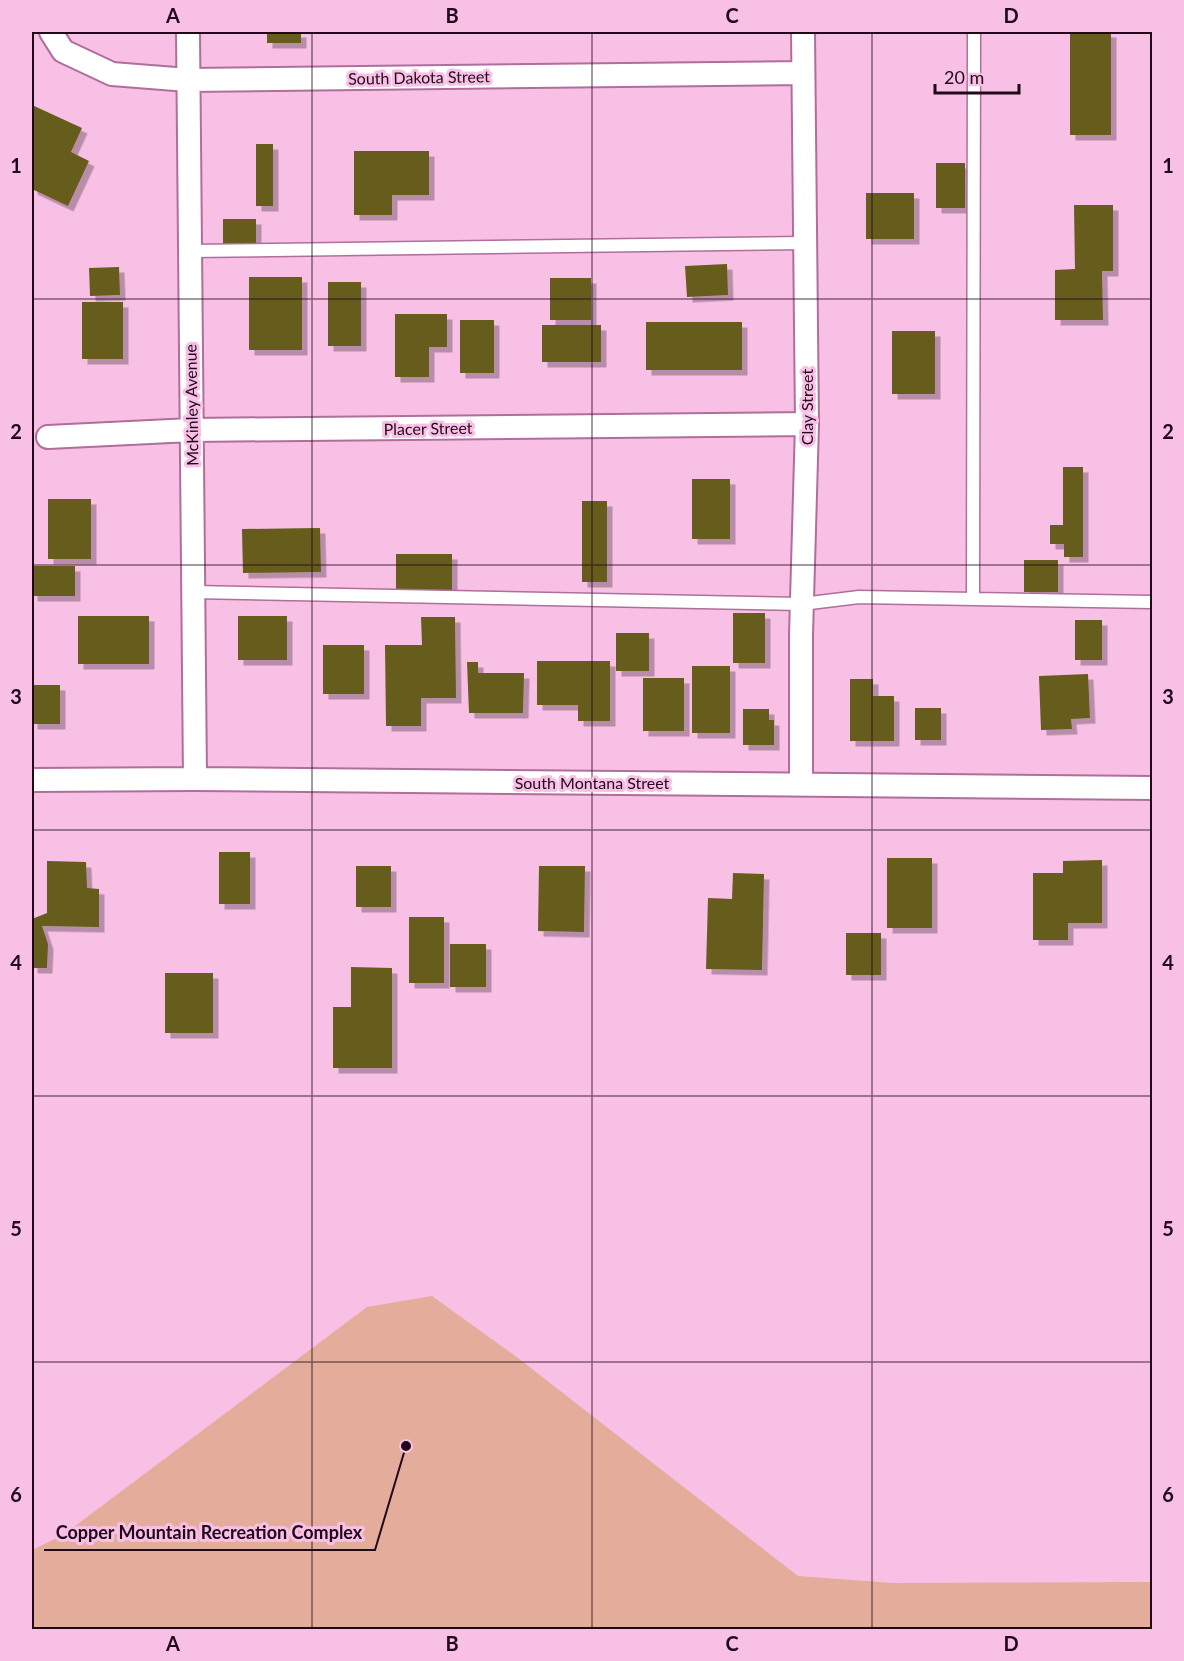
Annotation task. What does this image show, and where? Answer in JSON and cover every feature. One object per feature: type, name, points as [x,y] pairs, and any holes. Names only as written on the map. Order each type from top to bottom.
[{"type":"street","name":"South Dakota Street","points":[[51,32],[63,51],[112,74],[188,80],[803,73]]},
{"type":"street","name":"McKinley Avenue","points":[[188,32],[195,779]]},
{"type":"street","name":"Clay Street","points":[[801,783],[802,604],[807,424],[803,32]]},
{"type":"street","name":"Placer Street","points":[[48,437],[191,430],[807,424]]},
{"type":"street","name":"South Montana Street","points":[[32,780],[801,783],[1152,788]]},
{"type":"lane","points":[[973,599],[974,32]]},
{"type":"lane","points":[[190,251],[805,243]]},
{"type":"lane","points":[[193,592],[802,604],[859,597],[1152,602]]},
{"type":"shaded area","points":[[432,1296],[518,1358],[798,1576],[893,1583],[1152,1582],[1152,1629],[32,1629],[32,1550],[63,1535],[367,1307]]},
{"type":"building","points":[[267,32],[301,32],[301,43],[267,43]]},
{"type":"building","points":[[1070,32],[1111,32],[1111,135],[1070,135]]},
{"type":"building","points":[[32,105],[82,128],[71,152],[89,161],[68,206],[32,189]]},
{"type":"building","points":[[256,144],[273,144],[273,206],[256,206]]},
{"type":"building","points":[[354,151],[429,151],[429,195],[392,195],[392,215],[354,215]]},
{"type":"building","points":[[936,163],[965,163],[965,208],[936,208]]},
{"type":"building","points":[[866,193],[914,193],[914,239],[866,239]]},
{"type":"building","points":[[1074,205],[1113,205],[1113,271],[1102,271],[1103,320],[1055,320],[1055,270],[1075,269]]},
{"type":"building","points":[[223,219],[256,219],[256,247],[223,247]]},
{"type":"building","points":[[727,264],[728,295],[687,297],[685,266]]},
{"type":"building","points":[[119,267],[120,295],[90,296],[89,268]]},
{"type":"building","points":[[249,277],[302,277],[302,350],[249,350]]},
{"type":"building","points":[[550,278],[591,278],[591,320],[550,320]]},
{"type":"building","points":[[328,282],[361,282],[361,346],[328,346]]},
{"type":"building","points":[[82,302],[123,302],[123,359],[82,359]]},
{"type":"building","points":[[395,314],[447,314],[447,347],[429,347],[429,377],[395,377]]},
{"type":"building","points":[[460,320],[494,320],[494,373],[460,373]]},
{"type":"building","points":[[646,322],[742,322],[742,370],[646,370]]},
{"type":"building","points":[[542,325],[601,325],[601,362],[542,362]]},
{"type":"building","points":[[892,331],[935,331],[935,394],[892,394]]},
{"type":"building","points":[[1063,467],[1083,467],[1083,557],[1064,557],[1064,544],[1050,544],[1050,525],[1063,525]]},
{"type":"building","points":[[692,479],[730,479],[730,539],[692,539]]},
{"type":"building","points":[[48,499],[91,499],[91,559],[48,559]]},
{"type":"building","points":[[582,501],[607,501],[607,582],[582,582]]},
{"type":"building","points":[[320,528],[321,572],[243,573],[242,529]]},
{"type":"building","points":[[396,554],[452,554],[452,593],[396,593]]},
{"type":"building","points":[[1024,560],[1058,560],[1058,592],[1024,592]]},
{"type":"building","points":[[32,566],[75,566],[75,596],[32,596]]},
{"type":"building","points":[[733,613],[765,613],[765,663],[733,663]]},
{"type":"building","points":[[78,616],[149,616],[149,664],[78,664]]},
{"type":"building","points":[[238,616],[287,616],[287,660],[238,660]]},
{"type":"building","points":[[421,617],[455,617],[456,698],[421,698],[421,726],[386,726],[385,645],[422,645]]},
{"type":"building","points":[[1075,620],[1102,620],[1102,660],[1075,660]]},
{"type":"building","points":[[616,633],[649,633],[649,671],[616,671]]},
{"type":"building","points":[[323,645],[364,645],[364,694],[323,694]]},
{"type":"building","points":[[537,661],[610,661],[610,721],[578,721],[578,705],[537,705]]},
{"type":"building","points":[[467,662],[478,662],[478,673],[524,673],[523,713],[469,713]]},
{"type":"building","points":[[692,666],[730,666],[730,733],[692,733]]},
{"type":"building","points":[[1088,674],[1090,718],[1071,719],[1072,729],[1041,730],[1039,676]]},
{"type":"building","points":[[643,678],[684,678],[684,731],[643,731]]},
{"type":"building","points":[[850,679],[873,679],[873,696],[894,696],[894,741],[850,741]]},
{"type":"building","points":[[32,685],[60,685],[60,724],[32,724]]},
{"type":"building","points":[[915,708],[941,708],[941,740],[915,740]]},
{"type":"building","points":[[743,709],[769,709],[769,720],[774,720],[774,745],[743,745]]},
{"type":"building","points":[[219,852],[250,852],[250,904],[219,904]]},
{"type":"building","points":[[887,858],[932,858],[932,928],[887,928]]},
{"type":"building","points":[[1102,860],[1102,923],[1068,923],[1068,940],[1033,940],[1033,873],[1063,873],[1063,861]]},
{"type":"building","points":[[47,861],[86,862],[87,888],[99,889],[99,927],[42,926],[48,944],[47,968],[32,968],[32,919],[47,913]]},
{"type":"building","points":[[356,866],[391,866],[391,907],[356,907]]},
{"type":"building","points":[[539,866],[585,866],[584,932],[538,931]]},
{"type":"building","points":[[733,873],[764,874],[762,970],[706,969],[708,898],[732,899]]},
{"type":"building","points":[[409,917],[444,917],[444,983],[409,983]]},
{"type":"building","points":[[846,933],[881,933],[881,975],[846,975]]},
{"type":"building","points":[[450,944],[486,944],[486,987],[450,987]]},
{"type":"building","points":[[351,967],[392,968],[392,1068],[333,1068],[333,1007],[351,1007]]},
{"type":"building","points":[[165,973],[213,973],[213,1033],[165,1033]]},
{"type":"place","name":"Copper Mountain Recreation Complex","points":[[406,1446]]}]
